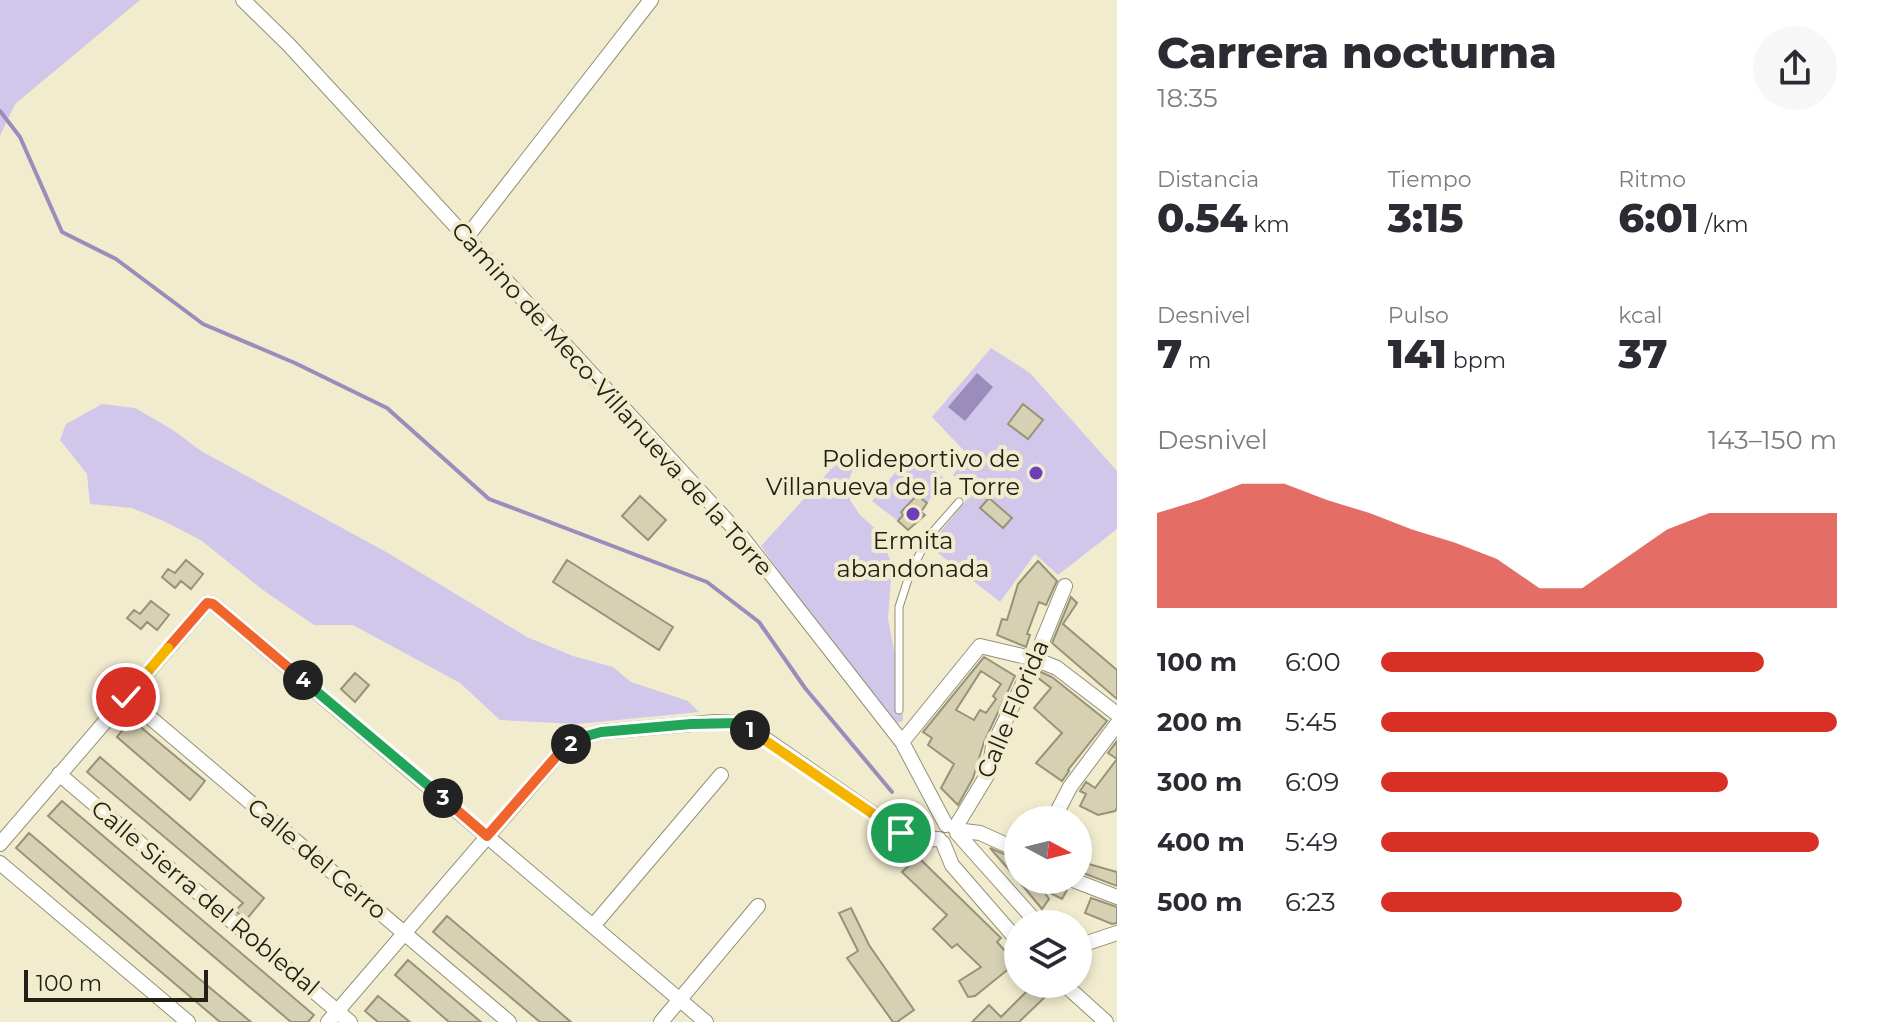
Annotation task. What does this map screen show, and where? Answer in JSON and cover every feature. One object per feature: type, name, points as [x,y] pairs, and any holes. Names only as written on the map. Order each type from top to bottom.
[{"type":"street","name":"Camino de Meco-Villanueva de la Torre","points":[[243,0],[289,45],[742,537],[902,742],[954,829],[1026,910]]},
{"type":"street","points":[[466,238],[651,0]]},
{"type":"street","name":"Calle Florida","points":[[941,841],[939,830],[954,829],[989,772],[993,746],[1035,659],[1065,586]]},
{"type":"street","points":[[0,844],[207,603],[217,607],[706,1022]]},
{"type":"street","points":[[902,742],[980,646],[1035,659],[1057,668],[1117,714]]},
{"type":"street","name":"Calle del Cerro","points":[[126,697],[509,1022]]},
{"type":"street","points":[[333,1017],[561,751],[583,737],[601,732],[715,722],[738,723],[901,833],[921,840],[941,841],[952,865],[1004,925]]},
{"type":"street","points":[[1060,806],[1070,787],[1117,724]]},
{"type":"street","name":"Calle Sierra del Robledal","points":[[59,774],[333,1017],[350,1022]]},
{"type":"street","points":[[593,926],[721,775]]},
{"type":"street","points":[[954,829],[980,833],[1004,844]]},
{"type":"street","points":[[0,863],[188,1022]]},
{"type":"street","points":[[1092,887],[1117,897]]},
{"type":"street","points":[[661,1022],[758,906]]},
{"type":"street","points":[[1092,941],[1117,933]]},
{"type":"street","points":[[1079,998],[1106,1022]]},
{"type":"lane","points":[[888,726],[901,706],[899,607],[911,570],[930,535],[959,502]]},
{"type":"shaded area","points":[[0,0],[140,0],[15,104],[0,136]]},
{"type":"shaded area","name":"Polideportivo de Villanueva de la Torre","points":[[991,348],[1030,373],[1117,471],[1117,529],[1058,575],[1035,554],[1000,602],[929,546],[967,499],[969,491],[953,475],[968,455],[932,417]]},
{"type":"shaded area","points":[[977,373],[993,387],[965,421],[948,407]]},
{"type":"shaded area","points":[[102,404],[135,408],[201,451],[388,553],[527,637],[573,656],[613,667],[631,682],[688,701],[699,712],[577,724],[500,720],[460,683],[353,625],[314,625],[263,590],[202,541],[132,508],[90,504],[87,474],[60,440],[66,424]]},
{"type":"shaded area","points":[[912,452],[945,479],[927,503],[917,495],[908,503],[898,521],[872,501]]},
{"type":"shaded area","points":[[845,459],[854,466],[849,480],[850,500],[860,515],[877,530],[892,564],[888,619],[901,686],[903,721],[888,726],[761,546],[831,469]]},
{"type":"building","points":[[1023,404],[1043,420],[1028,439],[1008,424]]},
{"type":"building","name":"Ermita abandonada","points":[[917,495],[927,503],[921,512],[925,515],[908,530],[898,521],[903,515],[901,512]]},
{"type":"building","points":[[640,496],[666,520],[648,540],[622,516]]},
{"type":"building","points":[[989,498],[1012,518],[1003,528],[980,508]]},
{"type":"building","points":[[186,560],[203,574],[191,589],[181,581],[175,588],[162,577],[168,569],[175,573]]},
{"type":"building","points":[[567,560],[673,627],[659,650],[553,582]]},
{"type":"building","points":[[1038,561],[1057,581],[1046,605],[1039,602],[1027,634],[1030,635],[1026,647],[997,635],[1002,619],[1007,620],[1018,584]]},
{"type":"building","points":[[1071,597],[1077,603],[1063,624],[1117,670],[1117,699],[1052,643]]},
{"type":"building","points":[[151,601],[169,615],[157,630],[147,622],[141,629],[127,618],[134,610],[140,614]]},
{"type":"building","points":[[984,657],[1015,676],[984,742],[973,778],[958,805],[941,788],[954,764],[928,745],[932,738],[923,732]],"holes":[[[981,671],[1001,684],[993,696],[996,699],[986,713],[980,710],[974,720],[956,710]]]},
{"type":"building","points":[[1041,672],[1052,677],[1107,721],[1062,781],[1036,763],[1062,733],[1034,708],[1051,688],[1037,677]]},
{"type":"building","points":[[355,673],[369,685],[355,702],[341,689]]},
{"type":"building","points":[[131,719],[205,781],[190,800],[117,737]]},
{"type":"building","points":[[1117,741],[1117,759],[1108,753]]},
{"type":"building","points":[[100,757],[264,898],[246,920],[235,911],[243,903],[87,772]]},
{"type":"building","points":[[1117,759],[1115,811],[1098,815],[1092,812],[1092,806],[1080,806],[1086,794],[1080,791],[1086,782],[1095,788]]},
{"type":"building","points":[[62,801],[314,1015],[308,1022],[291,1022],[48,816]]},
{"type":"building","points":[[29,833],[251,1022],[220,1022],[101,921],[16,848]]},
{"type":"building","points":[[990,848],[1004,854],[1004,864]]},
{"type":"building","points":[[918,857],[1001,938],[997,942],[1004,950],[1004,973],[975,996],[968,997],[959,981],[981,967],[957,944],[952,948],[933,929],[947,915],[902,872]]},
{"type":"building","points":[[1092,865],[1117,872],[1117,886],[1092,876]]},
{"type":"building","points":[[1030,894],[1046,894],[1049,899],[1042,909]]},
{"type":"building","points":[[1091,898],[1117,907],[1117,923],[1092,916],[1092,910],[1086,910]]},
{"type":"building","points":[[851,908],[869,945],[914,1010],[897,1022],[893,1022],[847,958],[858,951],[839,913]]},
{"type":"building","points":[[447,916],[571,1022],[540,1022],[433,932]]},
{"type":"building","points":[[408,960],[481,1022],[449,1022],[395,975]]},
{"type":"building","points":[[378,996],[410,1022],[378,1022],[365,1011]]},
{"type":"building","points":[[1020,998],[1044,998],[1019,1022],[972,1022],[989,1005],[1001,1017]]},
{"type":"waterway","points":[[0,111],[20,137],[62,232],[116,259],[203,324],[295,363],[387,408],[489,499],[707,582],[759,622],[805,688],[892,792]]},
{"type":"place","name":"Polideportivo de Villanueva de la Torre","points":[[1036,473]]},
{"type":"place","name":"Ermita abandonada","points":[[913,514]]},
{"type":"route","points":[[126,697],[207,603],[213,604],[487,836],[561,751],[583,737],[601,732],[715,722],[738,723],[764,738],[901,833]]}]
